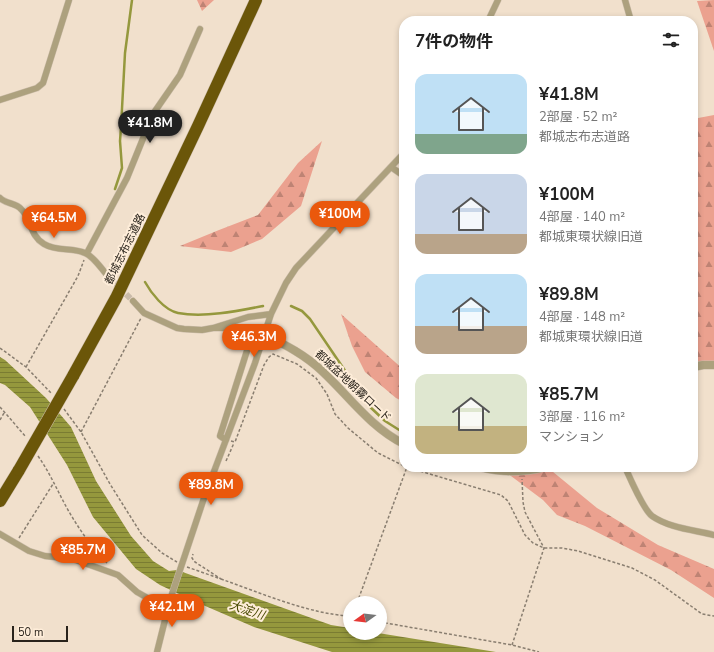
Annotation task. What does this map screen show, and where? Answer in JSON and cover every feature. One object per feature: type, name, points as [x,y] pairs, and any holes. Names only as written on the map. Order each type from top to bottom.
[{"type":"highway","points":[[228,62],[249,0]]},
{"type":"highway","name":"都城志布志道路","points":[[0,501],[73,376],[116,298],[256,0]]},
{"type":"highway","points":[[228,62],[259,0]]},
{"type":"street","points":[[0,100],[37,88],[43,83],[69,0]]},
{"type":"street","points":[[490,16],[498,0]]},
{"type":"street","points":[[625,0],[630,16]]},
{"type":"street","points":[[87,253],[127,178],[153,114],[180,75],[200,29]]},
{"type":"street","points":[[157,652],[170,600],[226,440],[265,335],[271,314],[286,283],[296,268],[399,158]]},
{"type":"street","points":[[391,167],[399,173]]},
{"type":"street","points":[[0,198],[7,203],[20,208],[25,213],[34,234],[44,244],[52,248],[87,253],[107,275]]},
{"type":"street","points":[[133,301],[144,313],[184,330],[202,330],[213,328],[248,317],[271,314]]},
{"type":"street","points":[[213,328],[245,328],[249,332],[251,338],[220,436],[226,440]]},
{"type":"street","name":"都城盆地朝霧ロード","points":[[265,335],[305,356],[323,371],[378,428],[399,441]]},
{"type":"street","points":[[698,366],[714,365]]},
{"type":"street","points":[[628,472],[644,505],[651,515],[665,523],[714,535]]},
{"type":"street","points":[[0,534],[29,551],[45,556],[73,559],[118,575],[137,592],[167,609]]},
{"type":"path","points":[[0,348],[26,367],[78,276],[87,253]]},
{"type":"path","points":[[144,313],[81,432],[110,484],[142,535],[162,553],[182,566],[299,606],[336,616],[343,616]]},
{"type":"path","points":[[226,440],[234,442],[264,364],[273,354],[298,364],[316,378],[327,394],[335,414],[348,428],[378,453],[399,464]]},
{"type":"path","points":[[0,408],[28,440]]},
{"type":"path","points":[[0,420],[5,412]]},
{"type":"path","points":[[36,453],[84,536],[118,575]]},
{"type":"path","points":[[360,596],[404,472]]},
{"type":"path","points":[[423,472],[501,495],[508,501],[525,535],[533,543],[544,548],[562,548],[578,551],[632,568],[655,580],[702,614],[714,616]]},
{"type":"path","points":[[512,645],[544,548],[526,512],[523,502],[522,472]]},
{"type":"path","points":[[16,543],[54,483]]},
{"type":"path","points":[[193,554],[192,558],[195,562],[221,579]]},
{"type":"path","points":[[387,623],[512,645],[539,652]]},
{"type":"green space","points":[[197,0],[214,0],[202,11]]},
{"type":"green space","points":[[714,0],[714,51],[697,1]]},
{"type":"green space","points":[[714,115],[714,365],[698,363],[698,118]]},
{"type":"green space","points":[[322,141],[301,206],[262,239],[231,252],[180,246],[258,215],[298,163]]},
{"type":"green space","points":[[341,314],[399,366],[399,400],[365,372],[352,346]]},
{"type":"green space","points":[[506,472],[553,472],[597,508],[658,545],[714,569],[714,598],[671,570],[585,526],[557,515],[543,500]]},
{"type":"water","name":"大淀川","points":[[0,357],[46,398],[71,427],[96,481],[131,536],[153,561],[169,571],[177,570],[331,625],[343,627],[343,640],[387,640],[387,634],[496,652],[332,652],[254,627],[160,585],[136,569],[93,517],[67,465],[30,407],[5,385],[0,383]]},
{"type":"waterway","points":[[115,189],[122,168],[120,141],[125,53],[132,0]]},
{"type":"waterway","points":[[145,282],[154,296],[163,305],[178,313],[199,315],[232,312],[263,306]]},
{"type":"waterway","points":[[291,306],[302,311],[310,319],[369,406],[385,421],[399,430]]},
{"type":"tunnel","points":[[107,275],[133,301]]}]
